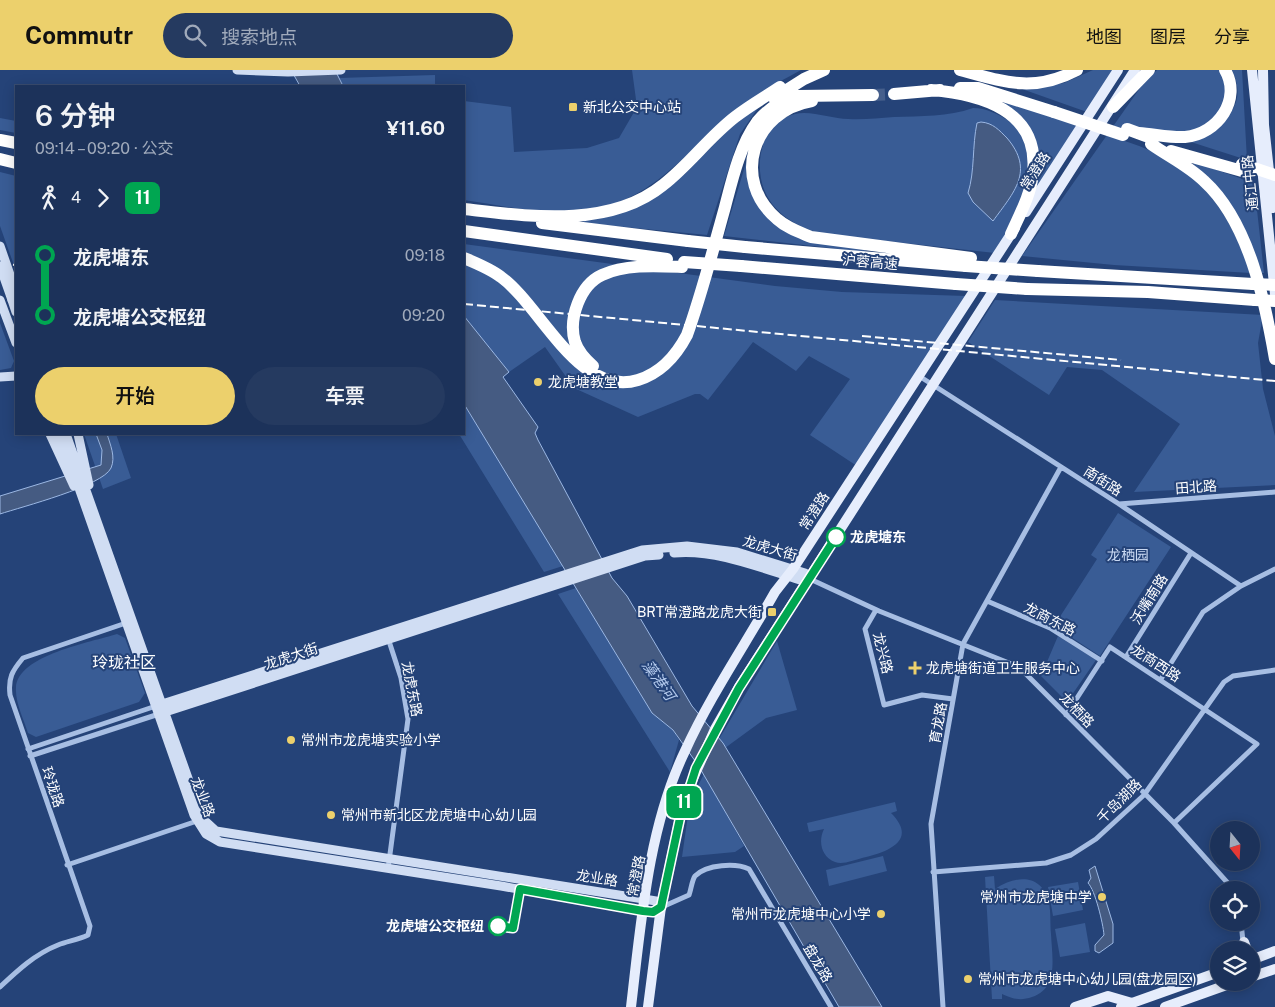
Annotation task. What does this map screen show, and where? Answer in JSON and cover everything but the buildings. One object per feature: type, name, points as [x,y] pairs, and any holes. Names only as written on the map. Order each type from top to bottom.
[{"type":"highway","points":[[465,209],[529,216],[576,216],[624,207],[663,186],[736,116],[781,86],[824,70]]},
{"type":"highway","points":[[683,264],[620,270],[601,275],[584,290],[576,311],[573,330],[575,343],[585,359],[595,368],[605,373],[630,376],[654,367],[668,354],[680,335],[744,133],[760,110],[772,99],[804,79],[824,70]]},
{"type":"highway","points":[[959,70],[999,80],[1036,84],[1056,81],[1077,70]]},
{"type":"highway","points":[[959,70],[1056,110]]},
{"type":"highway","points":[[1112,107],[1149,70]]},
{"type":"highway","points":[[1130,133],[1186,137],[1205,131],[1225,113],[1232,95],[1232,85],[1225,70]]},
{"type":"highway","points":[[894,94],[978,88],[1056,110],[1242,168],[1275,182]]},
{"type":"highway","points":[[931,90],[960,93],[982,98],[1000,107],[1016,120],[1029,140],[1032,152],[1033,173],[1025,202],[1011,234]]},
{"type":"highway","points":[[465,259],[501,277],[529,304],[572,356],[590,372],[612,381],[625,382],[652,375],[674,356],[687,335],[731,186],[743,151],[757,123],[775,104],[786,98],[798,96],[873,95]]},
{"type":"highway","points":[[851,96],[802,103],[780,113],[768,123],[754,147],[753,180],[758,193],[770,212],[788,227],[811,237],[969,262],[1188,282],[1275,285]]},
{"type":"highway","points":[[1130,133],[1151,144],[1204,181],[1232,216],[1242,234],[1265,306],[1275,358]]},
{"type":"highway","points":[[0,140],[15,143]]},
{"type":"highway","points":[[1151,144],[1190,158],[1275,175]]},
{"type":"highway","points":[[0,158],[15,162]]},
{"type":"highway","name":"沪蓉高速","points":[[465,213],[745,247],[969,262]]},
{"type":"highway","name":"沪蓉高速","points":[[465,231],[683,264],[739,269],[1027,289],[1148,292],[1275,301]]},
{"type":"main road","name":"常澄路","points":[[631,1007],[643,911],[659,829],[684,752],[775,592],[919,376],[1118,70]]},
{"type":"main road","points":[[648,1007],[661,907],[680,818],[696,768],[715,729],[739,688],[1135,70]]},
{"type":"main road","name":"通江中路","points":[[1252,70],[1275,294]]},
{"type":"main road","name":"通江中路","points":[[1263,70],[1264,125],[1275,224]]},
{"type":"main road","points":[[1263,86],[1275,158]]},
{"type":"main road","points":[[1260,957],[1275,951]]},
{"type":"main road","points":[[1260,974],[1275,970]]},
{"type":"main road","points":[[1121,1007],[1210,975]]},
{"type":"main road","points":[[1165,1007],[1210,991]]},
{"type":"main road","points":[[1075,1007],[1108,996],[1132,1003]]},
{"type":"street","points":[[237,70],[288,72],[340,70]]},
{"type":"street","points":[[0,246],[14,296]]},
{"type":"street","points":[[0,266],[14,296]]},
{"type":"street","points":[[0,288],[15,284]]},
{"type":"street","points":[[0,300],[15,341]]},
{"type":"street","points":[[0,377],[15,376]]},
{"type":"street","name":"南街路","points":[[919,376],[1119,504],[1240,586]]},
{"type":"street","points":[[51,435],[76,469]]},
{"type":"street","name":"龙业路","points":[[60,435],[76,469]]},
{"type":"street","name":"龙业路","points":[[66,435],[83,490],[200,820],[216,831],[388,864],[643,911],[653,912],[661,907],[656,901],[645,899],[388,864]]},
{"type":"street","points":[[76,469],[78,435]]},
{"type":"street","name":"育龙路","points":[[942,1007],[931,824],[963,644],[1061,467]]},
{"type":"street","name":"田北路","points":[[1119,504],[1275,492]]},
{"type":"street","name":"龙虎大街","points":[[28,748],[160,709],[388,636],[613,562],[642,550],[687,546],[737,552],[790,572],[805,573],[810,579]]},
{"type":"street","name":"沃嘴南路","points":[[1126,657],[1191,552]]},
{"type":"street","points":[[1161,679],[1203,612],[1240,586],[1275,569]]},
{"type":"street","name":"龙栖路","points":[[810,579],[876,610],[1019,667],[1174,823],[1226,881]]},
{"type":"street","name":"龙商东路","points":[[987,601],[1050,628],[1102,661]]},
{"type":"street","name":"龙兴路","points":[[876,610],[866,629],[884,705],[922,694],[953,700]]},
{"type":"street","name":"玲珑路","points":[[0,987],[18,970],[39,955],[58,945],[88,935],[90,926],[30,756],[10,695],[8,680],[13,669],[24,658],[129,621]]},
{"type":"street","name":"龙虎东路","points":[[388,636],[401,678],[408,719],[388,864]]},
{"type":"street","name":"龙商西路","points":[[1066,715],[1110,647],[1257,744],[1174,823]]},
{"type":"street","name":"千岛湖路","points":[[933,872],[1046,864],[1071,855],[1096,839],[1144,794],[1224,682],[1233,676],[1275,670]]},
{"type":"street","name":"龙虎大街","points":[[30,756],[160,709]]},
{"type":"street","points":[[68,865],[200,820]]},
{"type":"street","name":"盘龙路","points":[[661,907],[689,895],[694,877],[706,869],[740,865],[749,870],[831,1007]]},
{"type":"green space","points":[[632,70],[801,70],[745,104],[659,179],[621,202],[598,209],[559,212],[465,200],[465,101],[511,107],[514,152],[587,148],[619,138],[637,107]]},
{"type":"green space","points":[[1093,70],[1115,70],[1087,112],[1022,89],[1064,83]]},
{"type":"green space","points":[[1157,70],[1221,70],[1227,89],[1221,111],[1200,128],[1185,133],[1157,131],[1115,138],[1142,147],[1165,158],[1185,171],[1202,187],[1217,204],[1230,225],[1251,273],[1114,265],[1022,256],[1140,88]]},
{"type":"green space","points":[[1232,70],[1242,70],[1247,160],[1191,142],[1191,140],[1213,128],[1230,114],[1235,105],[1237,95],[1237,84]]},
{"type":"green space","points":[[435,75],[435,85],[342,85],[339,78]]},
{"type":"green space","points":[[1005,100],[1079,125],[1035,192],[1038,154],[1003,104]]},
{"type":"green space","points":[[758,108],[740,134],[707,235],[583,223],[584,220],[660,192],[685,174],[728,130]]},
{"type":"green space","points":[[973,108],[992,112],[1009,121],[1022,134],[1028,150],[1029,167],[1020,204],[995,253],[822,234],[790,220],[777,210],[762,185],[760,160],[767,136],[774,126],[783,119],[795,114],[808,113],[842,119],[865,119],[944,115]]},
{"type":"green space","points":[[0,118],[15,121],[15,133],[0,130]]},
{"type":"green space","points":[[748,156],[750,176],[775,222],[866,249],[865,252],[724,236]]},
{"type":"green space","points":[[1194,162],[1254,183],[1264,273],[1260,273],[1250,242],[1236,214],[1217,188],[1194,165]]},
{"type":"green space","points":[[0,172],[15,176],[15,268],[0,226]]},
{"type":"green space","points":[[465,244],[775,286],[842,292],[966,296],[857,466],[810,435],[850,379],[809,356],[796,371],[753,342],[708,400],[700,394],[695,394],[638,417],[574,388],[545,347],[509,372],[465,317]]},
{"type":"green space","points":[[995,300],[1263,315],[1258,343],[1263,389],[1275,436],[1275,485],[1134,492],[1180,424],[1102,370],[1067,367],[1049,395],[968,342]]},
{"type":"green space","points":[[0,323],[14,361],[11,368],[0,370]]},
{"type":"green space","points":[[465,406],[563,566],[544,572],[460,435],[465,435]]},
{"type":"green space","points":[[84,435],[116,435],[131,478],[103,489]]},
{"type":"green space","name":"龙栖园","points":[[1118,513],[1171,547],[1100,656],[1054,626],[1097,559],[1091,555]]},
{"type":"green space","points":[[576,588],[652,713],[673,730],[679,740],[670,772],[558,594]]},
{"type":"green space","points":[[117,634],[125,638],[145,693],[139,702],[36,737],[28,733],[17,699],[16,688],[20,677],[29,667],[42,659],[74,646]]},
{"type":"green space","points":[[1058,636],[1096,660],[1067,702],[1041,676]]},
{"type":"green space","points":[[777,641],[797,710],[766,718],[725,748],[719,739]]},
{"type":"green space","points":[[704,774],[744,846],[735,852],[682,857],[690,801]]},
{"type":"green space","points":[[895,802],[897,811],[891,813],[899,823],[902,832],[900,839],[896,844],[880,853],[848,862],[835,862],[830,860],[822,848],[821,839],[824,829],[809,832],[807,823]]},
{"type":"green space","points":[[883,856],[887,871],[829,886],[826,870]]},
{"type":"green space","points":[[994,876],[995,889],[1011,881],[1027,879],[1041,886],[1046,893],[1050,911],[1052,971],[1046,987],[1041,993],[1032,997],[1017,999],[1002,994],[1002,999],[992,999],[985,877]]},
{"type":"green space","points":[[1078,882],[1083,910],[1053,916],[1048,887]]},
{"type":"green space","points":[[1085,923],[1090,952],[1060,957],[1055,929]]},
{"type":"water","points":[[291,70],[335,70],[342,85],[299,85]]},
{"type":"water","points":[[981,122],[992,125],[1007,138],[1020,161],[1018,181],[1014,191],[993,221],[973,202],[968,193],[972,176],[977,123]]},
{"type":"water","name":"藻港河","points":[[465,317],[509,372],[503,377],[538,427],[535,433],[538,440],[612,578],[627,596],[692,706],[723,743],[882,1007],[839,1007],[698,765],[673,730],[652,713],[465,406]]},
{"type":"water","points":[[96,435],[107,435],[112,451],[111,468],[105,475],[78,489],[0,514],[0,496],[101,465],[102,450]]},
{"type":"water","points":[[1095,866],[1113,924],[1113,943],[1099,953],[1095,951],[1095,945],[1104,935],[1096,899],[1088,883],[1091,878],[1089,870]]},
{"type":"tunnel","points":[[873,95],[894,94]]},
{"type":"railway","points":[[0,264],[15,265]]},
{"type":"railway","points":[[465,304],[1275,381]]},
{"type":"railway","points":[[862,336],[1121,360]]},
{"type":"bus line","name":"11","points":[[498,926],[513,928],[520,889],[643,911],[653,912],[661,907],[684,799],[696,768],[715,729],[739,688],[836,537]]},
{"type":"place","name":"新北公交中心站","points":[[573,107]]},
{"type":"place","name":"龙虎塘教堂","points":[[538,382]]},
{"type":"place","name":"龙虎塘东","points":[[836,537]]},
{"type":"place","name":"BRT常澄路龙虎大街","points":[[772,612]]},
{"type":"place","name":"龙虎塘街道卫生服务中心","points":[[915,668]]},
{"type":"place","name":"常州市龙虎塘实验小学","points":[[291,740]]},
{"type":"place","name":"常州市新北区龙虎塘中心幼儿园","points":[[331,815]]},
{"type":"place","name":"常州市龙虎塘中学","points":[[1102,897]]},
{"type":"place","name":"常州市龙虎塘中心小学","points":[[881,914]]},
{"type":"place","name":"龙虎塘公交枢纽","points":[[498,926]]},
{"type":"place","name":"常州市龙虎塘中心幼儿园(盘龙园区)","points":[[968,979]]},
{"type":"district","name":"玲珑社区","points":[[124,662]]}]
